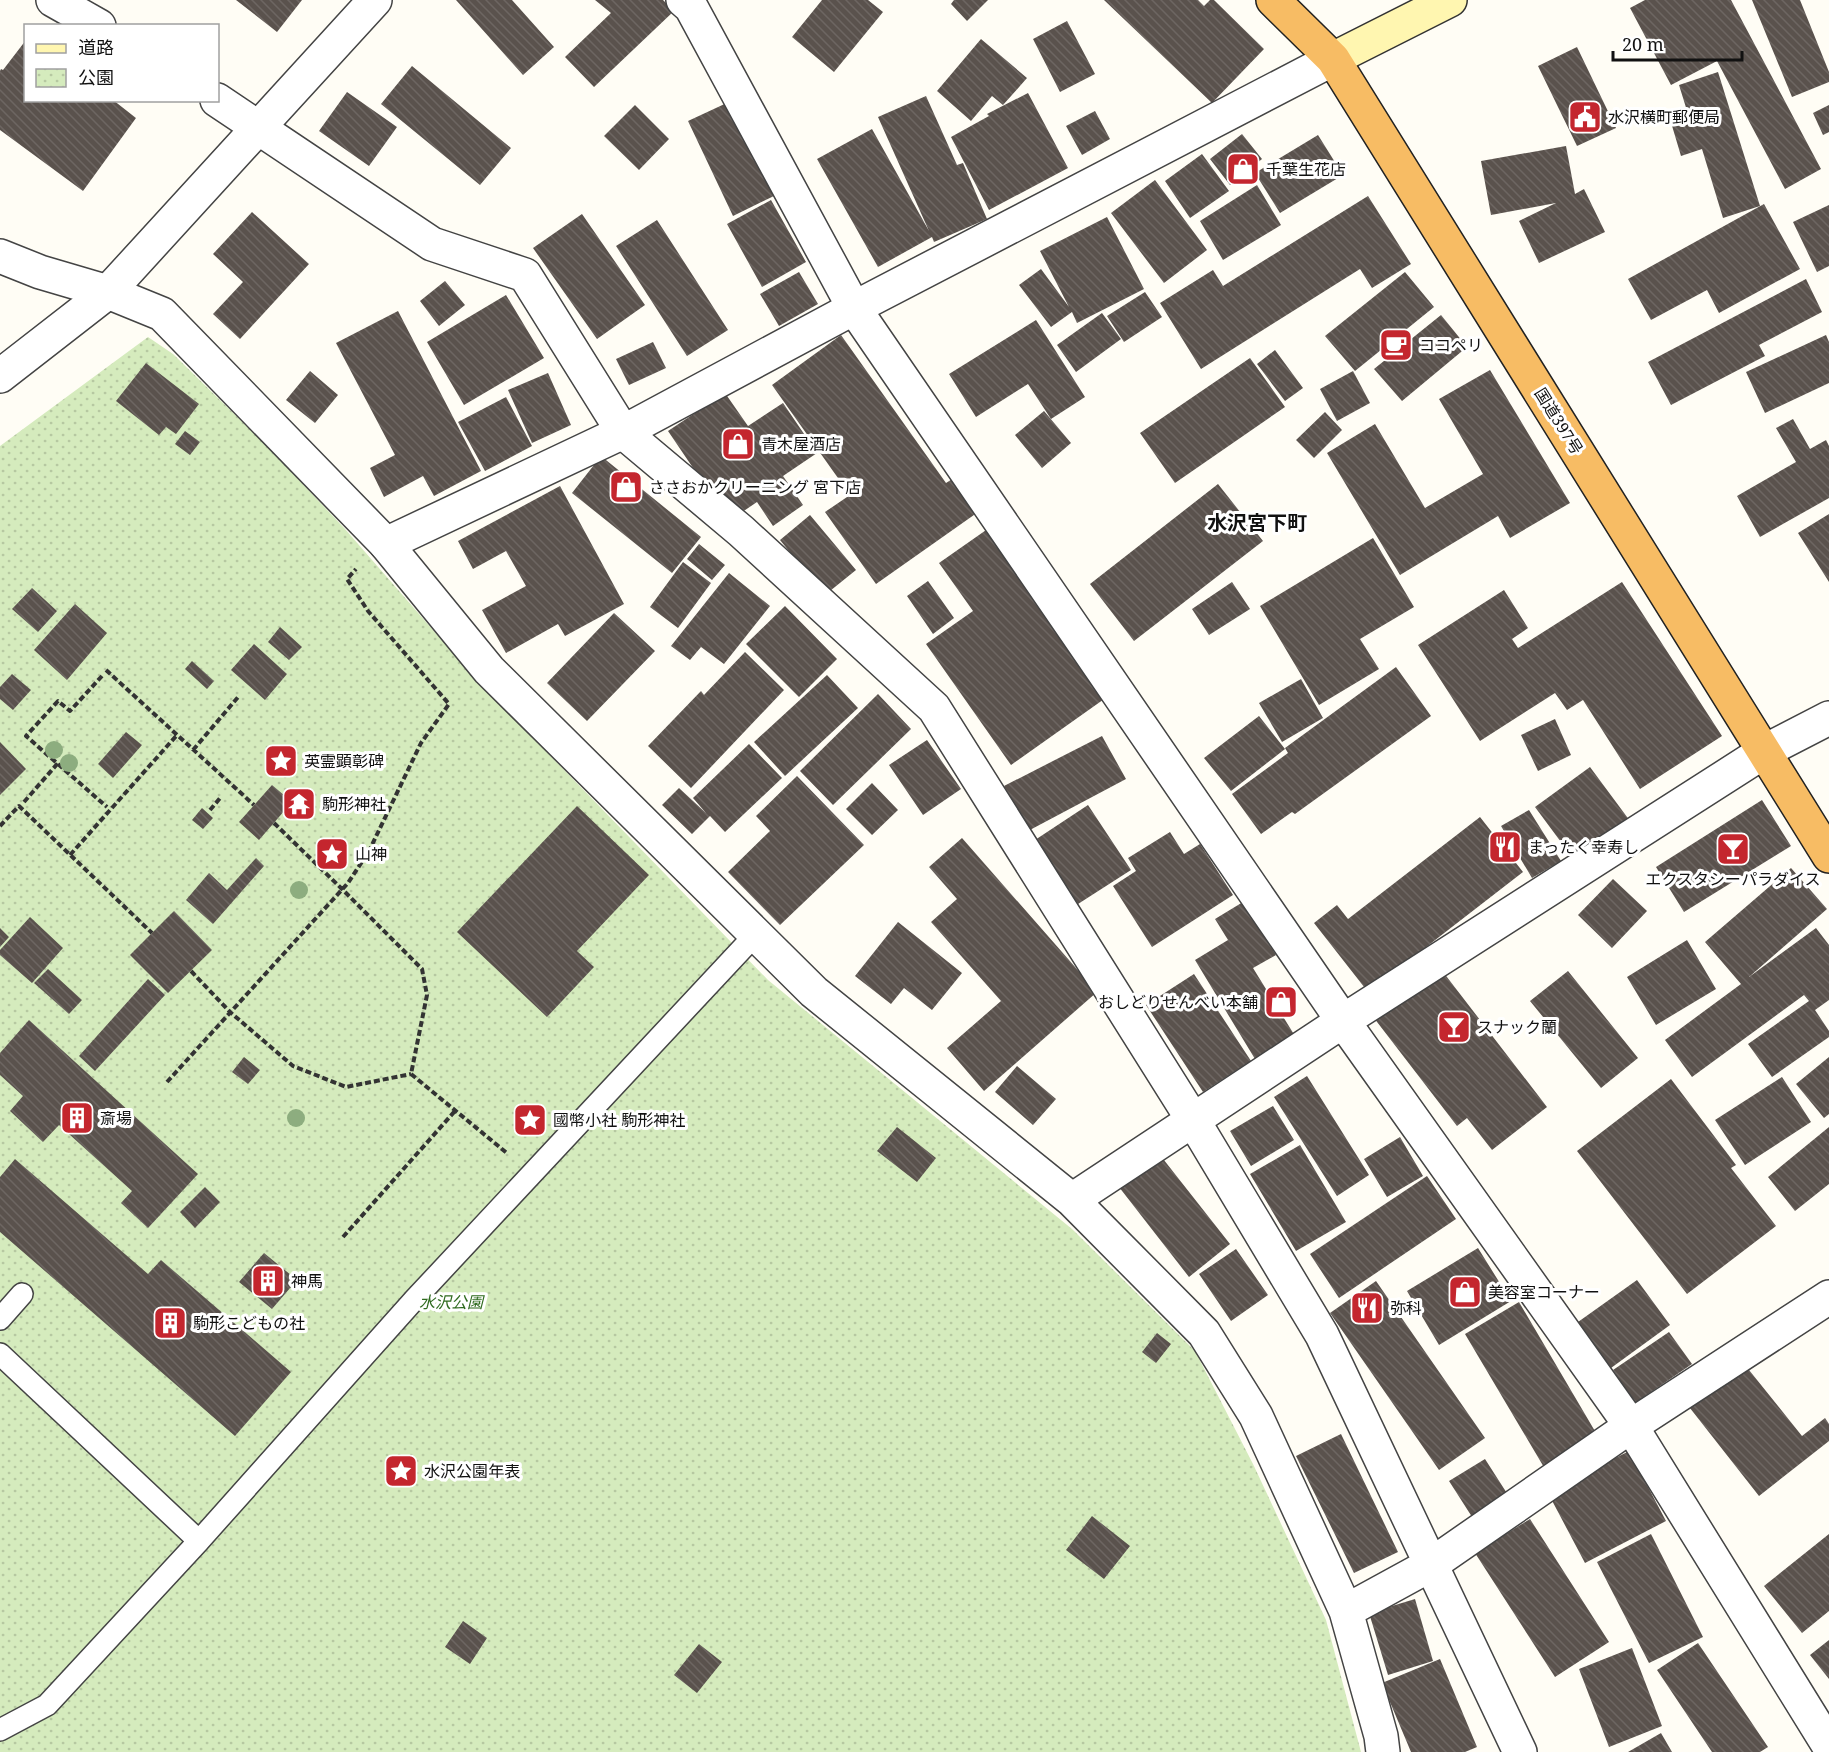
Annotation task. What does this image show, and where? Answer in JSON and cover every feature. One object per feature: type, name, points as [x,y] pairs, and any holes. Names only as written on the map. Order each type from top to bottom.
[{"type":"highway","name":"国道397号","points":[[1273,0],[1333,59],[1829,856]]},
{"type":"main road","points":[[1333,59],[1450,0]]},
{"type":"street","points":[[53,0],[95,24]]},
{"type":"street","points":[[0,376],[108,292],[375,0]]},
{"type":"street","points":[[683,0],[691,7],[854,308],[1342,1021],[1631,1426],[1829,1746]]},
{"type":"street","points":[[384,541],[623,432],[854,308],[1333,59]]},
{"type":"street","points":[[219,101],[432,244],[525,275],[623,432],[741,531],[934,708],[1193,1120],[1322,1335],[1520,1752]]},
{"type":"street","points":[[0,256],[40,272],[108,292],[162,314],[384,541],[489,670],[755,935],[814,992],[1072,1200],[1204,1333],[1256,1416],[1346,1611],[1381,1736],[1383,1752]]},
{"type":"street","points":[[1072,1200],[1342,1021],[1765,752],[1829,718]]},
{"type":"street","points":[[1346,1611],[1432,1564],[1631,1426],[1829,1297]]},
{"type":"lane","points":[[0,1730],[47,1705],[200,1541],[414,1300],[755,935]]},
{"type":"lane","points":[[0,1319],[22,1294]]},
{"type":"lane","points":[[0,1354],[200,1541]]},
{"type":"path","points":[[167,1082],[348,883],[369,851],[422,743],[449,704],[369,611],[347,579],[384,541]]},
{"type":"path","points":[[106,670],[254,805]]},
{"type":"path","points":[[102,676],[70,711],[58,700],[26,736],[107,807]]},
{"type":"path","points":[[193,750],[239,696]]},
{"type":"path","points":[[70,855],[177,735]]},
{"type":"path","points":[[24,802],[58,763]]},
{"type":"path","points":[[210,810],[221,798]]},
{"type":"path","points":[[0,826],[19,806],[152,933]]},
{"type":"path","points":[[274,823],[422,969],[427,995],[411,1074]]},
{"type":"path","points":[[191,970],[230,1012],[293,1066],[346,1087],[411,1074]]},
{"type":"path","points":[[411,1074],[482,1132]]},
{"type":"path","points":[[343,1237],[455,1111]]},
{"type":"green space","name":"水沢公園","points":[[148,337],[173,354],[267,446],[345,529],[474,677],[768,980],[1072,1229],[1195,1351],[1253,1464],[1326,1620],[1361,1752],[0,1752],[0,446]]},
{"type":"building","points":[[236,0],[302,0],[277,32]]},
{"type":"building","points":[[456,0],[512,0],[554,47],[523,75]]},
{"type":"building","points":[[595,0],[663,0],[674,11],[594,87],[565,57],[611,13]]},
{"type":"building","points":[[822,0],[868,0],[883,12],[834,72],[792,37]]},
{"type":"building","points":[[954,0],[988,0],[967,21],[951,4]]},
{"type":"building","points":[[1104,0],[1198,0],[1204,6],[1210,0],[1214,0],[1264,49],[1212,103]]},
{"type":"building","points":[[1645,0],[1731,0],[1821,169],[1785,189],[1717,61],[1671,85],[1630,8]]},
{"type":"building","points":[[1752,0],[1800,0],[1829,72],[1829,82],[1792,97]]},
{"type":"building","points":[[1067,21],[1095,74],[1060,92],[1033,39]]},
{"type":"building","points":[[981,39],[1027,78],[1003,105],[992,96],[971,121],[937,91]]},
{"type":"building","points":[[24,43],[24,102],[116,102],[136,118],[83,191],[0,130],[0,71]]},
{"type":"building","points":[[1577,47],[1616,128],[1577,146],[1538,66]]},
{"type":"building","points":[[412,66],[511,148],[480,185],[381,104]]},
{"type":"building","points":[[1718,72],[1760,206],[1723,218],[1702,149],[1681,156],[1670,119],[1688,114],[1679,85]]},
{"type":"building","points":[[347,92],[397,127],[369,166],[319,131]]},
{"type":"building","points":[[1028,93],[1068,168],[989,210],[951,137],[989,116],[987,114]]},
{"type":"building","points":[[926,96],[957,165],[963,163],[987,219],[934,242],[932,237],[878,267],[817,159],[872,129],[929,231],[878,117]]},
{"type":"building","points":[[731,101],[776,195],[733,216],[688,121]]},
{"type":"building","points":[[635,105],[669,139],[639,170],[604,136]]},
{"type":"building","points":[[1829,105],[1829,132],[1823,135],[1813,113]]},
{"type":"building","points":[[1095,111],[1110,139],[1082,155],[1066,126]]},
{"type":"building","points":[[1242,134],[1262,159],[1230,185],[1210,159]]},
{"type":"building","points":[[1318,135],[1343,175],[1280,213],[1255,173]]},
{"type":"building","points":[[1566,146],[1575,194],[1584,189],[1605,232],[1539,263],[1519,221],[1556,203],[1491,215],[1481,161]]},
{"type":"building","points":[[1202,154],[1229,191],[1190,218],[1165,181]]},
{"type":"building","points":[[1155,180],[1207,250],[1164,283],[1111,213]]},
{"type":"building","points":[[1257,185],[1281,225],[1223,260],[1200,221]]},
{"type":"building","points":[[1368,196],[1411,264],[1372,288],[1360,269],[1201,369],[1160,303],[1213,270],[1223,286]]},
{"type":"building","points":[[771,200],[806,262],[762,287],[727,224]]},
{"type":"building","points":[[1764,204],[1800,269],[1719,313],[1707,290],[1651,320],[1628,279]]},
{"type":"building","points":[[1829,205],[1829,266],[1817,272],[1793,222]]},
{"type":"building","points":[[252,212],[309,264],[240,339],[213,314],[243,282],[213,254]]},
{"type":"building","points":[[582,214],[645,305],[597,339],[533,248]]},
{"type":"building","points":[[1107,217],[1144,289],[1077,323],[1072,312],[1051,327],[1019,285],[1041,269],[1069,307],[1040,251]]},
{"type":"building","points":[[657,220],[728,330],[687,356],[616,246]]},
{"type":"building","points":[[799,272],[818,304],[779,326],[760,294]]},
{"type":"building","points":[[1405,272],[1434,307],[1355,371],[1325,336]]},
{"type":"building","points":[[1806,279],[1822,312],[1759,345],[1765,356],[1671,405],[1648,362]]},
{"type":"building","points":[[445,281],[465,305],[439,326],[420,301]]},
{"type":"building","points":[[1145,292],[1162,317],[1124,342],[1107,316]]},
{"type":"building","points":[[506,295],[544,358],[464,405],[427,342]]},
{"type":"building","points":[[398,311],[481,471],[434,496],[423,476],[384,497],[370,468],[395,455],[336,343]]},
{"type":"building","points":[[1102,313],[1121,339],[1076,372],[1057,345]]},
{"type":"building","points":[[1441,315],[1467,347],[1402,401],[1374,369]]},
{"type":"building","points":[[1036,320],[1085,397],[1051,419],[1028,384],[976,417],[949,374]]},
{"type":"building","points":[[841,335],[946,483],[957,476],[981,510],[876,584],[825,512],[850,495],[772,385]]},
{"type":"building","points":[[1826,335],[1829,342],[1829,383],[1765,413],[1746,372]]},
{"type":"building","points":[[653,342],[666,368],[629,385],[616,359]]},
{"type":"building","points":[[1275,350],[1303,388],[1285,401],[1257,364]]},
{"type":"building","points":[[1250,358],[1285,407],[1175,483],[1140,433]]},
{"type":"building","points":[[146,363],[199,404],[176,434],[166,427],[159,435],[116,401]]},
{"type":"building","points":[[1490,370],[1570,503],[1510,538],[1498,516],[1400,575],[1327,453],[1375,424],[1425,508],[1483,474],[1439,399]]},
{"type":"building","points":[[310,371],[338,395],[315,423],[286,400]]},
{"type":"building","points":[[1353,371],[1370,403],[1337,421],[1320,389]]},
{"type":"building","points":[[548,373],[571,425],[532,443],[508,390]]},
{"type":"building","points":[[725,393],[748,426],[783,403],[817,453],[783,476],[803,505],[773,526],[757,502],[729,521],[668,431]]},
{"type":"building","points":[[506,397],[532,446],[485,471],[458,422]]},
{"type":"building","points":[[1044,411],[1071,443],[1042,468],[1015,435]]},
{"type":"building","points":[[1325,412],[1342,430],[1314,458],[1296,440]]},
{"type":"building","points":[[1793,419],[1810,449],[1826,440],[1829,446],[1829,498],[1760,537],[1737,496],[1796,462],[1776,428]]},
{"type":"building","points":[[185,431],[200,442],[190,455],[175,444]]},
{"type":"building","points":[[601,456],[701,537],[672,573],[572,493]]},
{"type":"building","points":[[1218,484],[1263,541],[1134,641],[1090,584]]},
{"type":"building","points":[[560,486],[624,604],[565,636],[558,624],[506,653],[482,610],[526,586],[506,551],[473,569],[458,541]]},
{"type":"building","points":[[1829,514],[1829,582],[1798,533]]},
{"type":"building","points":[[810,515],[856,570],[825,595],[780,540]]},
{"type":"building","points":[[989,528],[1107,697],[1011,765],[926,644],[973,611],[939,563]]},
{"type":"building","points":[[1373,538],[1414,607],[1360,639],[1379,669],[1319,705],[1260,606]]},
{"type":"building","points":[[699,544],[725,565],[712,580],[687,559]]},
{"type":"building","points":[[683,562],[711,583],[678,628],[650,607]]},
{"type":"building","points":[[729,573],[770,606],[724,664],[701,647],[690,660],[671,646]]},
{"type":"building","points":[[928,581],[954,618],[933,634],[907,596]]},
{"type":"building","points":[[1232,582],[1250,609],[1209,635],[1192,609]]},
{"type":"building","points":[[1622,582],[1722,736],[1640,789],[1583,700],[1567,710],[1555,693],[1480,741],[1418,645],[1504,590],[1528,628],[1512,639],[1518,648]]},
{"type":"building","points":[[32,588],[57,611],[38,632],[12,609]]},
{"type":"building","points":[[75,604],[107,633],[67,680],[34,650]]},
{"type":"building","points":[[785,606],[837,659],[799,697],[746,644]]},
{"type":"building","points":[[614,613],[655,651],[587,721],[547,683]]},
{"type":"building","points":[[280,627],[302,647],[289,660],[268,642]]},
{"type":"building","points":[[254,644],[287,674],[265,700],[231,670]]},
{"type":"building","points":[[745,652],[784,690],[691,788],[648,746],[701,691],[704,695]]},
{"type":"building","points":[[192,661],[214,681],[207,689],[185,669]]},
{"type":"building","points":[[1396,667],[1431,716],[1295,814],[1292,812],[1261,834],[1232,794],[1288,753],[1285,748]]},
{"type":"building","points":[[12,674],[31,690],[13,710],[0,699],[0,687]]},
{"type":"building","points":[[827,675],[858,708],[785,776],[754,742]]},
{"type":"building","points":[[1301,679],[1323,718],[1282,742],[1259,703]]},
{"type":"building","points":[[878,694],[911,729],[833,805],[800,771]]},
{"type":"building","points":[[1259,716],[1285,749],[1231,791],[1204,758]]},
{"type":"building","points":[[1555,719],[1571,755],[1538,771],[1521,735]]},
{"type":"building","points":[[126,732],[142,745],[113,778],[98,764]]},
{"type":"building","points":[[1102,736],[1126,779],[1028,831],[1004,786]]},
{"type":"building","points":[[927,740],[961,789],[923,815],[889,765]]},
{"type":"building","points":[[0,742],[26,769],[0,795]]},
{"type":"building","points":[[749,744],[782,778],[725,832],[710,816],[692,834],[662,805],[679,788],[706,813],[693,798]]},
{"type":"building","points":[[1590,767],[1630,821],[1575,861],[1535,807]]},
{"type":"building","points":[[797,776],[864,845],[780,925],[728,872],[770,831],[756,816]]},
{"type":"building","points":[[872,783],[898,810],[872,835],[846,809]]},
{"type":"building","points":[[272,785],[292,802],[259,840],[239,822]]},
{"type":"building","points":[[1762,800],[1791,846],[1684,912],[1656,867]]},
{"type":"building","points":[[1088,805],[1131,870],[1078,904],[1035,840]]},
{"type":"building","points":[[577,806],[649,875],[577,951],[594,967],[547,1017],[457,932]]},
{"type":"building","points":[[202,808],[213,818],[203,829],[192,820]]},
{"type":"building","points":[[1529,810],[1561,861],[1532,878],[1501,826]]},
{"type":"building","points":[[1480,817],[1523,872],[1368,992],[1314,923],[1337,905],[1348,919]]},
{"type":"building","points":[[1170,832],[1184,854],[1200,844],[1233,895],[1152,947],[1113,886],[1136,871],[1128,858]]},
{"type":"building","points":[[962,838],[1097,992],[984,1091],[947,1048],[1001,1001],[931,922],[957,899],[929,867]]},
{"type":"building","points":[[256,858],[264,866],[213,924],[186,900],[209,873],[227,890]]},
{"type":"building","points":[[1791,868],[1827,909],[1749,977],[1816,928],[1829,945],[1829,1000],[1815,1010],[1829,1031],[1829,1037],[1772,1077],[1748,1044],[1809,1001],[1804,995],[1692,1077],[1665,1040],[1741,984],[1705,942]]},
{"type":"building","points":[[1613,879],[1647,911],[1612,948],[1578,915]]},
{"type":"building","points":[[1243,902],[1276,955],[1253,968],[1295,1036],[1255,1059],[1195,960],[1228,940],[1215,919]]},
{"type":"building","points":[[174,911],[212,950],[168,993],[130,955]]},
{"type":"building","points":[[30,917],[63,948],[32,983],[0,955],[0,950]]},
{"type":"building","points":[[898,922],[962,973],[932,1010],[904,988],[891,1004],[855,976]]},
{"type":"building","points":[[0,928],[9,937],[0,947]]},
{"type":"building","points":[[1687,940],[1716,989],[1656,1025],[1627,977]]},
{"type":"building","points":[[1440,968],[1547,1107],[1492,1150],[1467,1118],[1457,1126],[1374,1018]]},
{"type":"building","points":[[48,969],[82,1000],[69,1014],[34,983]]},
{"type":"building","points":[[1568,971],[1638,1058],[1601,1088],[1530,1001]]},
{"type":"building","points":[[1194,974],[1251,1061],[1203,1092],[1146,1005]]},
{"type":"building","points":[[148,979],[165,995],[95,1071],[79,1056]]},
{"type":"building","name":"斎場","points":[[29,1020],[198,1174],[148,1228],[121,1203],[132,1191],[59,1125],[43,1142],[10,1111],[23,1096],[0,1075],[0,1053]]},
{"type":"building","points":[[244,1057],[260,1070],[248,1084],[232,1072]]},
{"type":"building","points":[[1829,1057],[1829,1114],[1824,1118],[1796,1084]]},
{"type":"building","points":[[1017,1066],[1056,1099],[1033,1125],[995,1092]]},
{"type":"building","points":[[1307,1076],[1369,1175],[1337,1196],[1274,1097]]},
{"type":"building","points":[[1782,1077],[1811,1122],[1745,1165],[1715,1120]]},
{"type":"building","points":[[1671,1079],[1736,1165],[1731,1168],[1776,1226],[1687,1294],[1577,1151]]},
{"type":"building","points":[[1273,1106],[1294,1140],[1251,1166],[1230,1131]]},
{"type":"building","points":[[897,1127],[936,1158],[917,1182],[877,1151]]},
{"type":"building","points":[[1829,1127],[1829,1184],[1795,1211],[1768,1177]]},
{"type":"building","points":[[1400,1137],[1423,1176],[1387,1197],[1364,1159]]},
{"type":"building","points":[[1300,1145],[1346,1222],[1296,1251],[1250,1174]]},
{"type":"building","points":[[1160,1155],[1230,1244],[1189,1277],[1119,1187]]},
{"type":"building","name":"駒形こどもの社","points":[[15,1159],[148,1274],[161,1260],[291,1372],[235,1436],[0,1232],[0,1177]]},
{"type":"building","points":[[1427,1176],[1456,1219],[1339,1298],[1310,1254]]},
{"type":"building","points":[[205,1187],[220,1202],[195,1228],[180,1212]]},
{"type":"building","points":[[1478,1248],[1511,1301],[1439,1345],[1407,1291]]},
{"type":"building","points":[[1236,1249],[1268,1295],[1231,1321],[1199,1274]]},
{"type":"building","name":"神馬","points":[[264,1253],[297,1280],[272,1309],[239,1282]]},
{"type":"building","points":[[1637,1280],[1670,1325],[1611,1368],[1578,1322]]},
{"type":"building","points":[[1376,1281],[1485,1438],[1439,1470],[1330,1313]]},
{"type":"building","points":[[1519,1302],[1599,1438],[1545,1469],[1465,1334]]},
{"type":"building","points":[[1669,1332],[1692,1364],[1635,1403],[1613,1370]]},
{"type":"building","points":[[1157,1333],[1171,1344],[1156,1363],[1142,1352]]},
{"type":"building","points":[[1741,1360],[1802,1436],[1825,1418],[1829,1424],[1829,1441],[1759,1496],[1686,1403]]},
{"type":"building","points":[[1341,1434],[1398,1552],[1354,1573],[1296,1456]]},
{"type":"building","points":[[1629,1451],[1666,1521],[1585,1563],[1548,1493]]},
{"type":"building","points":[[1485,1459],[1510,1498],[1474,1520],[1449,1481]]},
{"type":"building","points":[[1092,1516],[1130,1546],[1104,1579],[1066,1550]]},
{"type":"building","points":[[1530,1519],[1609,1642],[1555,1677],[1475,1553]]},
{"type":"building","points":[[1651,1534],[1703,1637],[1649,1663],[1597,1562]]},
{"type":"building","points":[[1829,1534],[1829,1611],[1802,1633],[1764,1586]]},
{"type":"building","points":[[1415,1599],[1433,1661],[1388,1675],[1369,1613]]},
{"type":"building","points":[[463,1621],[487,1638],[470,1664],[445,1647]]},
{"type":"building","points":[[1829,1640],[1829,1679],[1810,1655]]},
{"type":"building","points":[[1698,1643],[1768,1747],[1760,1752],[1712,1752],[1657,1670]]},
{"type":"building","points":[[699,1644],[722,1662],[697,1693],[674,1675]]},
{"type":"building","points":[[1632,1648],[1662,1726],[1609,1747],[1579,1669]]},
{"type":"building","points":[[1440,1659],[1477,1747],[1465,1752],[1411,1752],[1382,1683]]},
{"type":"building","points":[[1661,1733],[1672,1752],[1628,1752]]},
{"type":"place","name":"水沢横町郵便局","points":[[1585,117]]},
{"type":"place","name":"千葉生花店","points":[[1243,169]]},
{"type":"place","name":"ココペリ","points":[[1396,345]]},
{"type":"place","name":"青木屋酒店","points":[[738,444]]},
{"type":"place","name":"ささおかクリーニング 宮下店","points":[[626,487]]},
{"type":"place","name":"英霊顕彰碑","points":[[281,761]]},
{"type":"place","name":"駒形神社","points":[[299,804]]},
{"type":"place","name":"まったく幸寿し","points":[[1505,847]]},
{"type":"place","name":"エクスタシーパラダイス","points":[[1733,849]]},
{"type":"place","name":"山神","points":[[332,854]]},
{"type":"place","name":"おしどりせんべい本舗","points":[[1281,1002]]},
{"type":"place","name":"スナック蘭","points":[[1454,1027]]},
{"type":"place","name":"斎場","points":[[77,1118]]},
{"type":"place","name":"國幣小社 駒形神社","points":[[530,1120]]},
{"type":"place","name":"神馬","points":[[268,1281]]},
{"type":"place","name":"美容室コーナー","points":[[1465,1292]]},
{"type":"place","name":"弥科","points":[[1367,1308]]},
{"type":"place","name":"駒形こどもの社","points":[[170,1323]]},
{"type":"place","name":"水沢公園年表","points":[[401,1471]]},
{"type":"district","name":"水沢宮下町","points":[[1257,522]]}]
